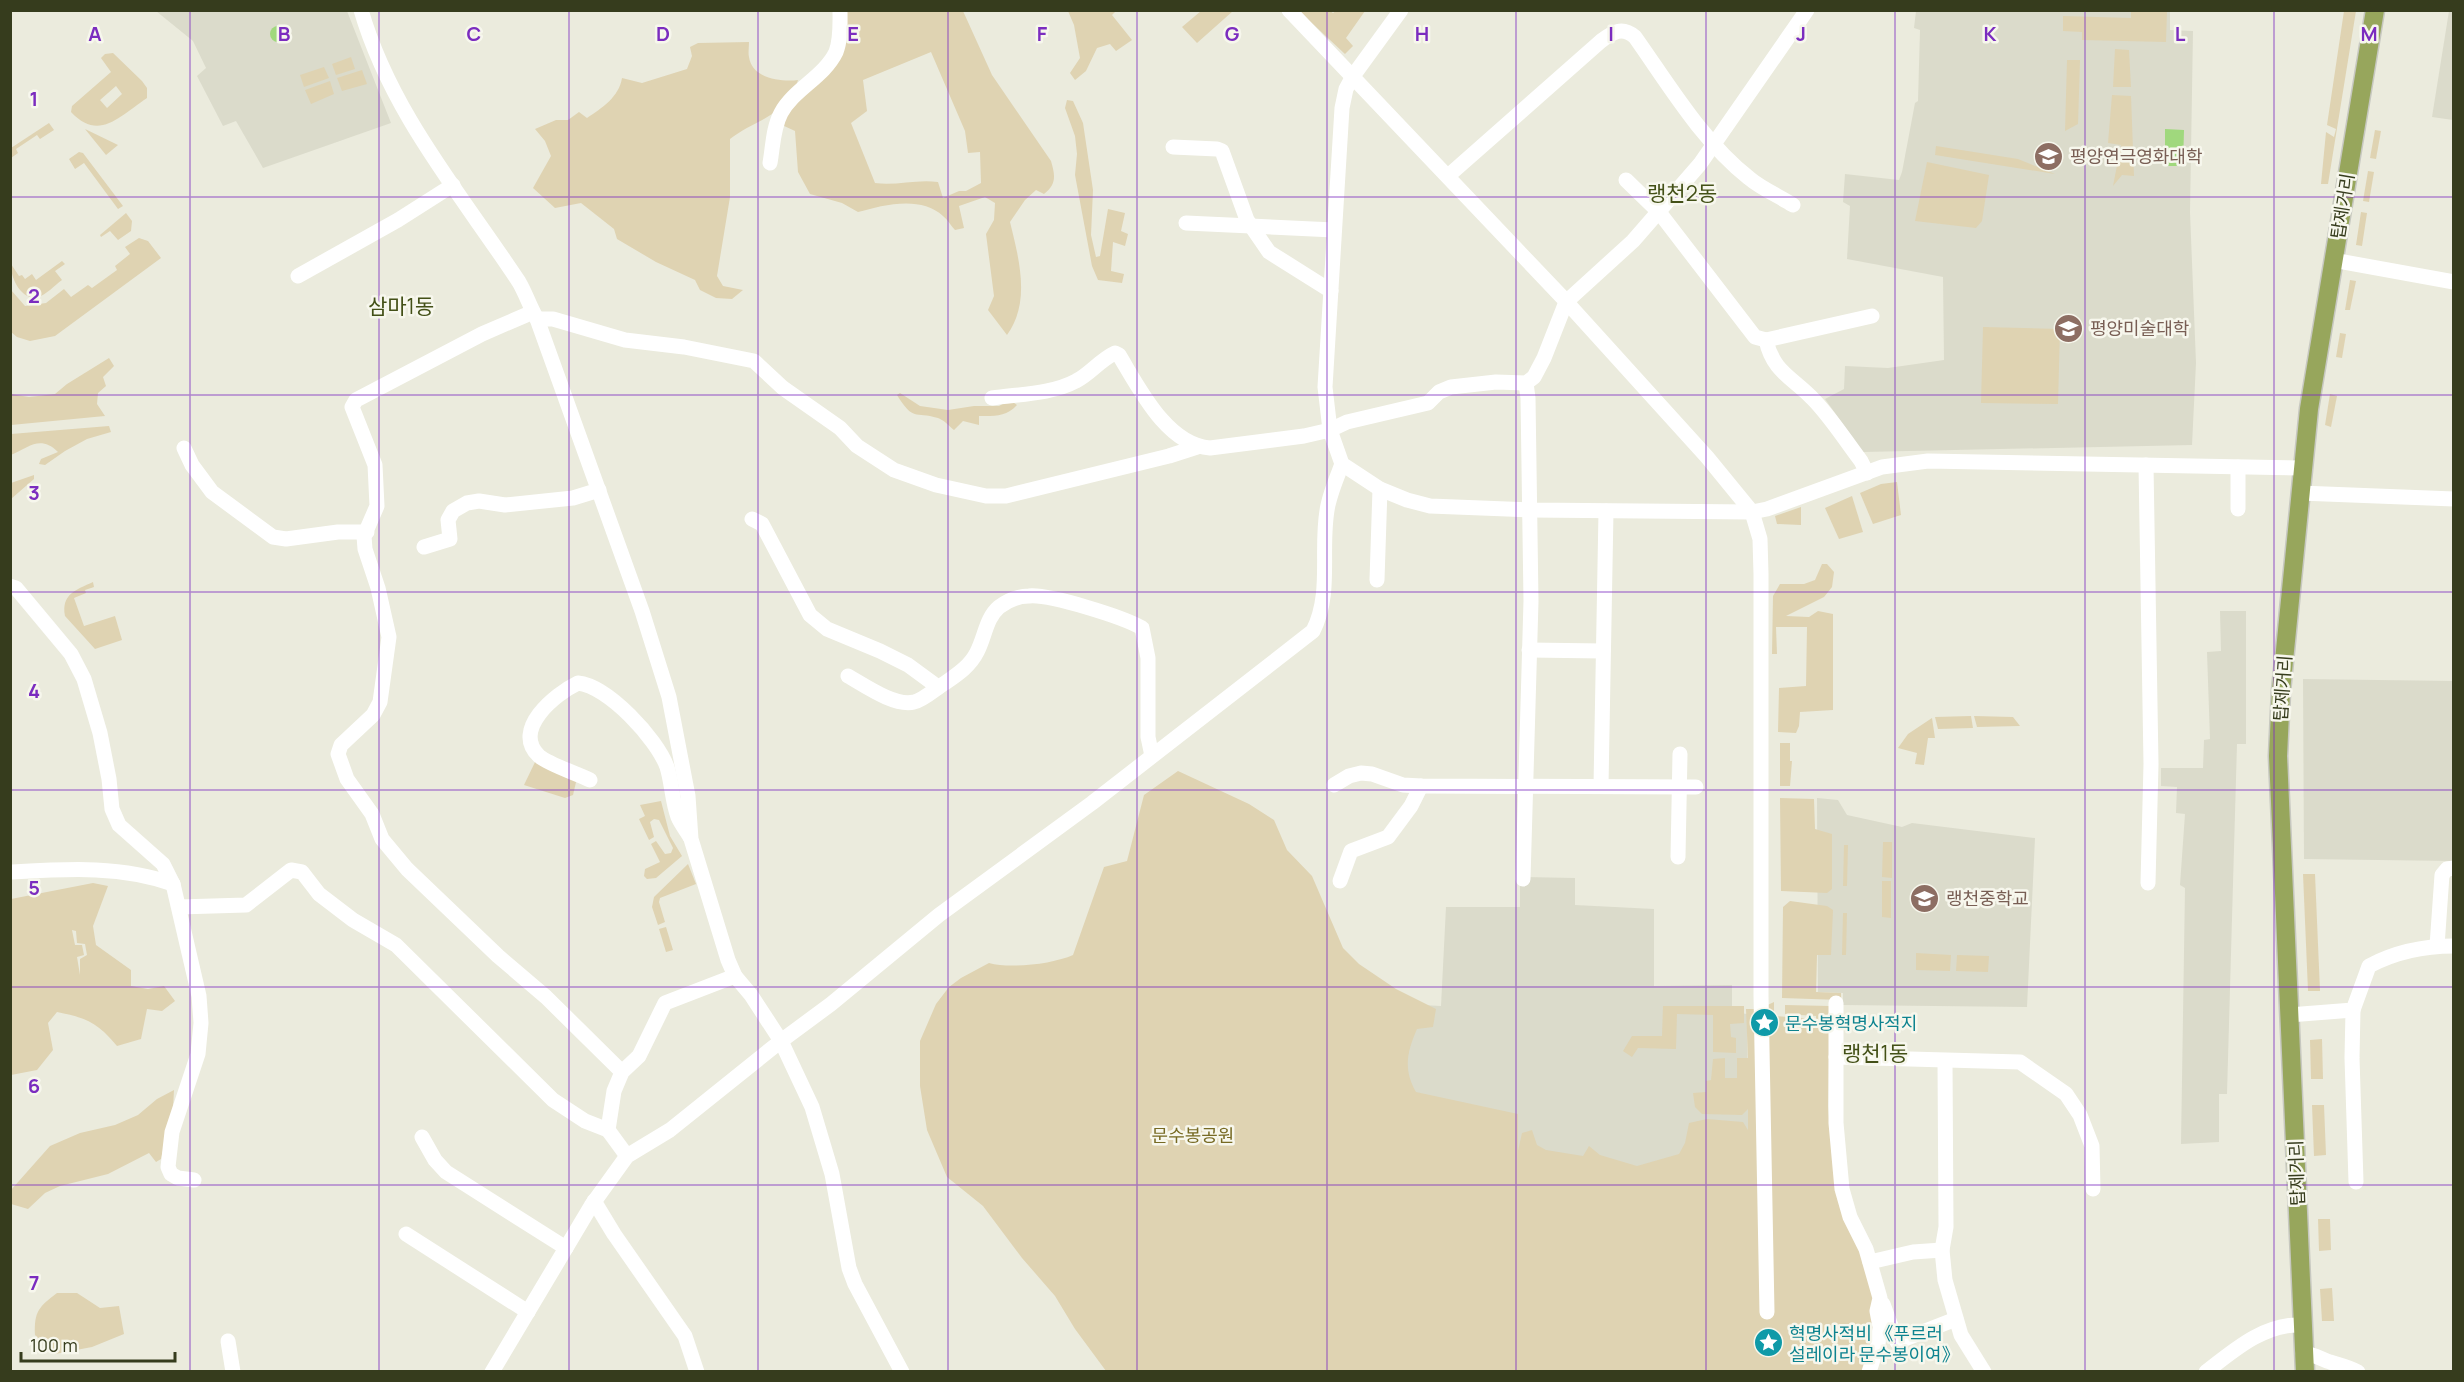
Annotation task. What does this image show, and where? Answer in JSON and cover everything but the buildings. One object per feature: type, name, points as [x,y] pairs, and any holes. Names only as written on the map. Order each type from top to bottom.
[{"type":"main road","name":"탑제거리","points":[[2305,1371],[2278,756],[2281,691],[2309,409],[2375,10]]},
{"type":"street","points":[[361,10],[370,42],[396,98],[420,138],[520,285],[535,315],[599,490],[669,697],[688,795],[691,839]]},
{"type":"street","points":[[771,163],[774,131],[781,114],[797,91],[824,69],[836,51],[840,30],[840,10]]},
{"type":"street","points":[[1289,10],[1566,302],[1707,457],[1752,512],[1760,538],[1763,722],[1761,996],[1767,1312]]},
{"type":"street","points":[[1401,10],[1353,76],[1346,89],[1342,108],[1325,387],[1329,430],[1342,464],[1380,489],[1430,506],[1530,510],[1752,512],[1767,509],[1882,467],[1928,461],[2303,468]]},
{"type":"street","points":[[622,1072],[546,997],[498,956],[407,869],[382,839],[372,814],[347,779],[338,753],[340,745],[374,715],[380,702],[389,637],[378,588],[365,549],[364,536],[377,507],[375,465],[354,415],[352,407],[356,400],[482,334],[535,315],[625,340],[684,347],[754,361],[783,388],[840,428],[857,446],[894,470],[936,485],[986,496],[1006,496],[1197,447],[1210,448],[1304,436],[1329,430],[1347,422],[1428,403],[1440,392],[1451,387],[1496,382],[1526,383],[1534,377],[1544,358],[1566,302],[1633,241],[1700,164],[1807,10]]},
{"type":"street","points":[[1448,176],[1601,41],[1615,31],[1622,30],[1635,37],[1687,111],[1713,143],[1749,179],[1793,205]]},
{"type":"street","points":[[1173,147],[1222,151],[1251,226],[1269,252],[1331,291]]},
{"type":"street","points":[[1626,180],[1659,212],[1755,337],[1766,340],[1872,316]]},
{"type":"street","points":[[298,276],[388,226],[453,185]]},
{"type":"street","points":[[1186,223],[1334,230]]},
{"type":"street","points":[[2333,260],[2454,282]]},
{"type":"street","points":[[1766,340],[1769,354],[1777,367],[1790,381],[1812,397],[1861,461],[1867,473]]},
{"type":"street","points":[[992,398],[1062,388],[1079,380],[1101,361],[1115,353],[1119,355],[1149,406],[1175,431],[1197,447]]},
{"type":"street","points":[[1524,879],[1531,602],[1526,383]]},
{"type":"street","points":[[184,448],[192,465],[212,492],[273,537],[286,539],[338,532],[366,532]]},
{"type":"street","points":[[492,1371],[594,1201],[627,1156],[670,1130],[831,1004],[939,915],[1152,756],[1313,631],[1320,618],[1328,505],[1342,464]]},
{"type":"street","points":[[2146,465],[2151,764],[2148,883]]},
{"type":"street","points":[[2238,467],[2238,509]]},
{"type":"street","points":[[1377,579],[1380,489]]},
{"type":"street","points":[[424,546],[450,538],[448,520],[453,511],[467,503],[479,501],[506,505],[573,498],[599,490]]},
{"type":"street","points":[[2301,493],[2454,499]]},
{"type":"street","points":[[1601,786],[1606,511]]},
{"type":"street","points":[[752,519],[762,524],[810,615],[827,629],[908,665],[938,687]]},
{"type":"street","points":[[10,586],[15,588],[72,657],[84,679],[100,733],[110,779],[112,809],[118,825],[163,864],[173,884],[199,996],[201,1023],[198,1054],[189,1088],[172,1132],[168,1167],[171,1174],[178,1178],[194,1180]]},
{"type":"street","points":[[848,676],[882,695],[904,702],[915,702],[969,664],[978,650],[991,616],[1009,600],[1028,596],[1044,596],[1142,628],[1148,658],[1148,737],[1152,756]]},
{"type":"street","points":[[1529,650],[1603,651]]},
{"type":"street","points":[[590,780],[540,756],[530,742],[531,726],[548,705],[578,683],[601,692],[652,740],[666,765],[678,816],[691,839],[735,976],[751,995],[781,1041],[812,1107],[832,1174],[849,1268],[895,1369]]},
{"type":"street","points":[[1678,857],[1680,754]]},
{"type":"street","points":[[1334,785],[1349,776],[1361,773],[1372,774],[1403,785],[1421,786],[1696,786]]},
{"type":"street","points":[[1340,881],[1351,851],[1388,837],[1411,806],[1421,786]]},
{"type":"street","points":[[2437,946],[2442,875],[2447,868],[2454,868]]},
{"type":"street","points":[[10,872],[99,869],[154,877],[173,884]]},
{"type":"street","points":[[179,907],[246,905],[291,870],[302,872],[319,894],[353,920],[396,945],[553,1100],[585,1121],[608,1130],[627,1156]]},
{"type":"street","points":[[2356,1182],[2352,1058],[2353,1010],[2368,966],[2392,954],[2437,946],[2454,946]]},
{"type":"street","points":[[608,1130],[614,1091],[622,1072],[639,1056],[664,1003],[735,976]]},
{"type":"street","points":[[1836,1003],[1836,1123],[1842,1189],[1850,1217],[1866,1248],[1880,1298],[1897,1342],[1956,1319]]},
{"type":"street","points":[[2289,1015],[2353,1010]]},
{"type":"street","points":[[1836,1057],[2020,1062],[2066,1094],[2080,1115],[2092,1146],[2093,1189]]},
{"type":"street","points":[[1945,1060],[1946,1227],[1942,1250],[1945,1280],[1960,1335],[1984,1371]]},
{"type":"street","points":[[422,1137],[435,1160],[446,1172],[566,1248]]},
{"type":"street","points":[[594,1201],[614,1234],[685,1336],[697,1371]]},
{"type":"street","points":[[406,1234],[528,1312]]},
{"type":"street","points":[[1870,1262],[1913,1252],[1942,1250]]},
{"type":"street","points":[[1869,1371],[1878,1344],[1880,1327],[1877,1311],[1880,1298]]},
{"type":"street","points":[[2206,1371],[2250,1339],[2288,1324],[2302,1325]]},
{"type":"street","points":[[228,1341],[233,1371]]},
{"type":"street","points":[[2303,1353],[2314,1354],[2331,1367],[2343,1365],[2358,1371]]},
{"type":"shaded area","points":[[156,11],[347,11],[391,123],[263,168],[236,121],[223,126],[197,76],[206,68],[193,41]]},
{"type":"shaded area","name":"평양연극영화대학","points":[[1916,11],[2170,11],[2170,30],[2193,31],[2190,212],[2196,363],[2192,445],[1863,452],[1825,399],[1844,389],[1845,366],[1888,368],[1944,360],[1943,277],[1847,259],[1850,206],[1843,202],[1845,174],[1899,180],[1902,172],[1915,103],[1918,101],[1920,30],[1914,28]]},
{"type":"shaded area","points":[[2449,11],[2454,11],[2453,120],[2432,117]]},
{"type":"shaded area","points":[[278,26],[284,28],[286,34],[284,40],[278,42],[272,40],[270,34],[272,28]]},
{"type":"shaded area","points":[[2165,129],[2184,130],[2183,166],[2165,166]]},
{"type":"shaded area","points":[[2220,611],[2246,611],[2246,744],[2237,744],[2227,1094],[2219,1094],[2219,1142],[2181,1144],[2185,888],[2180,885],[2185,814],[2176,813],[2177,787],[2161,786],[2161,768],[2203,768],[2204,740],[2210,739],[2207,652],[2221,651]]},
{"type":"shaded area","points":[[2303,679],[2453,681],[2453,861],[2304,859]]},
{"type":"shaded area","name":"랭천중학교","points":[[1817,798],[1838,800],[1847,815],[1902,827],[1912,823],[2035,838],[2027,1007],[1843,1005],[1843,993],[1818,992]]},
{"type":"shaded area","points":[[1520,877],[1575,878],[1575,905],[1654,909],[1654,986],[1732,985],[1732,1012],[1747,1014],[1749,1169],[1578,1188],[1397,1088],[1402,1004],[1441,1006],[1446,907],[1520,907]]},
{"type":"green space","points":[[843,11],[963,11],[992,75],[1051,161],[1053,171],[1054,179],[1051,187],[1044,194],[1036,190],[1025,200],[1010,222],[1017,251],[1021,294],[1019,309],[1007,335],[988,310],[994,296],[986,234],[994,220],[995,203],[985,197],[959,206],[964,228],[955,230],[943,216],[924,206],[890,205],[858,212],[842,203],[810,194],[798,172],[795,131],[782,125],[794,103],[828,71]],"holes":[[[931,52],[965,131],[968,153],[980,152],[981,183],[966,191],[959,191],[943,198],[938,182],[875,183],[851,123],[867,111],[863,80]]]},
{"type":"green space","points":[[1068,11],[1116,11],[1112,15],[1132,40],[1116,51],[1110,44],[1097,48],[1086,71],[1075,80],[1070,73],[1080,58],[1074,25]]},
{"type":"green space","points":[[1201,11],[1233,11],[1197,43],[1182,27]]},
{"type":"green space","points":[[1299,11],[1330,11],[1333,13],[1336,11],[1365,11],[1346,38],[1353,46],[1345,54]]},
{"type":"green space","points":[[2131,11],[2167,11],[2166,42],[2082,40],[2082,32],[2063,31],[2063,16],[2131,18]]},
{"type":"green space","points":[[2344,11],[2356,11],[2328,184],[2321,184],[2326,132],[2334,137],[2336,129],[2327,125]]},
{"type":"green space","points":[[749,42],[749,57],[756,70],[769,78],[798,80],[793,92],[778,110],[730,139],[730,197],[717,276],[723,286],[743,290],[732,299],[716,298],[700,290],[695,280],[656,262],[617,239],[614,229],[581,203],[555,208],[533,188],[551,156],[545,141],[535,129],[556,120],[568,120],[579,112],[587,118],[614,96],[622,78],[642,83],[687,69],[692,56],[690,47],[698,43]]},
{"type":"green space","points":[[2115,49],[2129,50],[2131,87],[2113,87]]},
{"type":"green space","points":[[113,53],[142,81],[147,88],[147,98],[109,123],[100,126],[91,125],[81,121],[71,112],[72,106],[111,72],[101,58],[105,54]],"holes":[[[116,86],[122,94],[107,108],[100,100]]]},
{"type":"green space","points":[[351,57],[355,69],[336,75],[332,64]]},
{"type":"green space","points":[[2067,60],[2080,60],[2078,124],[2065,131]]},
{"type":"green space","points":[[324,67],[329,78],[304,87],[300,75]]},
{"type":"green space","points":[[362,70],[367,84],[342,91],[337,78]]},
{"type":"green space","points":[[330,81],[334,94],[311,104],[305,90]]},
{"type":"green space","points":[[2112,95],[2131,96],[2134,176],[2122,175],[2113,186],[2121,145],[2108,143]]},
{"type":"green space","points":[[1067,100],[1073,101],[1083,123],[1093,190],[1091,235],[1096,257],[1100,256],[1108,209],[1125,213],[1121,231],[1128,234],[1125,246],[1113,242],[1111,271],[1124,274],[1122,283],[1098,280],[1092,266],[1075,175],[1077,154],[1075,136],[1065,108]]},
{"type":"green space","points":[[49,123],[54,130],[40,139],[37,135],[16,149],[18,153],[11,158],[11,148]]},
{"type":"green space","points":[[85,129],[118,145],[106,155]]},
{"type":"green space","points":[[2375,130],[2381,131],[2376,159],[2370,158]]},
{"type":"green space","points":[[1936,146],[2018,159],[2055,174],[1935,155]]},
{"type":"green space","points":[[79,152],[83,153],[123,206],[118,209],[84,163],[75,169],[69,159]]},
{"type":"green space","points":[[1927,162],[1989,175],[1982,221],[1976,228],[1915,221]]},
{"type":"green space","points":[[2368,171],[2374,172],[2369,202],[2363,201]]},
{"type":"green space","points":[[2361,212],[2367,213],[2362,246],[2356,245]]},
{"type":"green space","points":[[126,213],[132,221],[131,231],[118,240],[110,231],[101,237],[100,235]]},
{"type":"green space","points":[[139,238],[148,241],[161,258],[55,336],[30,341],[17,337],[11,332],[11,290],[25,306],[46,303],[64,289],[71,297],[88,285],[92,288],[117,270],[115,266],[130,254],[125,247]]},
{"type":"green space","points":[[62,261],[65,264],[55,271],[62,280],[38,297],[22,292],[12,275],[11,264],[19,276],[22,275],[25,279],[32,274],[36,280]]},
{"type":"green space","points":[[2350,280],[2356,281],[2350,310],[2345,310]]},
{"type":"green space","points":[[1983,327],[2060,329],[2058,404],[1981,403]]},
{"type":"green space","points":[[2340,333],[2346,334],[2342,358],[2336,357]]},
{"type":"green space","points":[[109,358],[114,366],[103,377],[106,386],[98,393],[97,404],[105,416],[11,425],[11,394],[29,397],[55,394]]},
{"type":"green space","points":[[900,393],[920,406],[948,410],[974,406],[999,406],[1010,400],[1017,405],[1004,414],[979,416],[979,425],[963,421],[954,430],[938,418],[911,412],[897,395]]},
{"type":"green space","points":[[2330,394],[2337,396],[2331,427],[2325,425]]},
{"type":"green space","points":[[109,426],[111,432],[87,439],[45,465],[39,464],[41,459],[58,452],[46,444],[35,444],[11,455],[11,434]]},
{"type":"green space","points":[[34,475],[34,479],[11,499],[11,483]]},
{"type":"green space","points":[[1897,482],[1901,515],[1873,524],[1860,493],[1881,484]]},
{"type":"green space","points":[[1852,496],[1863,532],[1839,539],[1825,508]]},
{"type":"green space","points":[[1801,507],[1801,525],[1777,524],[1775,516]]},
{"type":"green space","points":[[1822,564],[1827,564],[1834,572],[1832,587],[1824,597],[1786,616],[1809,617],[1818,611],[1833,614],[1833,710],[1800,712],[1796,733],[1778,732],[1779,688],[1806,686],[1807,627],[1776,627],[1777,654],[1772,654],[1773,596],[1780,584],[1804,584],[1815,580]]},
{"type":"green space","points":[[93,582],[94,587],[74,598],[84,626],[115,616],[122,640],[95,649],[65,616],[64,609],[71,594]]},
{"type":"green space","points":[[1971,716],[1973,728],[1938,729],[1935,717]]},
{"type":"green space","points":[[1974,716],[2013,717],[2020,726],[1977,727]]},
{"type":"green space","points":[[1932,718],[1935,738],[1928,738],[1924,765],[1915,764],[1917,753],[1898,748],[1908,734]]},
{"type":"green space","points":[[1780,743],[1790,743],[1790,761],[1792,761],[1790,786],[1780,786]]},
{"type":"green space","points":[[537,758],[577,778],[573,795],[565,798],[524,785]]},
{"type":"green space","name":"문수봉공원","points":[[1178,771],[1249,804],[1274,820],[1287,850],[1312,876],[1343,948],[1359,964],[1396,989],[1436,1009],[1433,1027],[1417,1029],[1409,1053],[1409,1076],[1416,1092],[1518,1114],[1518,1151],[1522,1133],[1532,1130],[1537,1145],[1546,1150],[1583,1156],[1589,1146],[1600,1155],[1637,1166],[1679,1154],[1685,1143],[1689,1123],[1707,1119],[1743,1122],[1748,1130],[1748,1109],[1742,1115],[1702,1114],[1695,1107],[1693,1093],[1706,1092],[1706,1081],[1711,1080],[1713,1059],[1725,1058],[1725,1078],[1737,1078],[1737,1058],[1748,1058],[1746,1009],[1759,1009],[1774,1002],[1774,1016],[1816,1019],[1816,1016],[1785,1014],[1785,1005],[1830,1006],[1828,1106],[1832,1154],[1885,1328],[1868,1372],[1106,1371],[1075,1329],[1055,1296],[1022,1258],[983,1206],[947,1177],[927,1130],[920,1086],[920,1041],[936,1004],[949,987],[961,978],[989,963],[1008,966],[1031,965],[1073,955],[1104,867],[1127,861],[1144,795]]},
{"type":"green space","points":[[1780,798],[1814,799],[1815,829],[1832,834],[1832,889],[1827,893],[1781,891]]},
{"type":"green space","points":[[661,801],[670,836],[682,856],[656,878],[647,879],[644,876],[645,869],[660,862],[651,844],[656,841],[665,854],[671,853],[673,848],[659,820],[654,819],[650,822],[654,837],[649,840],[639,819],[645,816],[640,805]]},
{"type":"green space","points":[[1883,842],[1892,842],[1892,878],[1882,877]]},
{"type":"green space","points":[[1844,845],[1848,845],[1847,886],[1843,886]]},
{"type":"green space","points":[[688,864],[696,884],[660,898],[665,922],[658,925],[652,907],[654,897]]},
{"type":"green space","points":[[2303,874],[2315,874],[2320,991],[2308,991]]},
{"type":"green space","points":[[1882,881],[1891,881],[1891,918],[1882,917]]},
{"type":"green space","points":[[93,883],[108,886],[93,926],[96,945],[131,970],[131,986],[148,989],[164,986],[175,1001],[162,1011],[147,1009],[141,1039],[117,1046],[104,1032],[91,1023],[57,1012],[48,1023],[53,1050],[37,1070],[11,1075],[11,899]],"holes":[[[72,930],[76,931],[77,943],[85,944],[87,955],[80,959],[80,975],[77,957],[84,955],[82,945],[75,945]]]},
{"type":"green space","points":[[1790,901],[1827,906],[1833,910],[1831,955],[1817,955],[1816,992],[1841,993],[1841,1000],[1782,998],[1783,907]]},
{"type":"green space","points":[[1843,913],[1847,913],[1846,955],[1842,955]]},
{"type":"green space","points":[[666,927],[673,950],[666,952],[659,929]]},
{"type":"green space","points":[[1916,953],[1951,955],[1950,971],[1916,970]]},
{"type":"green space","points":[[1957,955],[1989,956],[1988,972],[1956,971]]},
{"type":"green space","points":[[1663,1006],[1744,1006],[1744,1023],[1730,1024],[1731,1037],[1736,1038],[1736,1053],[1713,1052],[1713,1015],[1677,1014],[1676,1049],[1638,1048],[1632,1057],[1623,1051],[1632,1036],[1662,1036]]},
{"type":"green space","points":[[2322,1039],[2323,1079],[2311,1079],[2310,1040]]},
{"type":"green space","points":[[174,1090],[173,1109],[161,1159],[156,1162],[149,1153],[108,1174],[60,1186],[45,1193],[28,1209],[11,1204],[11,1190],[50,1146],[80,1133],[115,1125],[138,1115],[157,1099]]},
{"type":"green space","points":[[2312,1105],[2324,1105],[2326,1155],[2314,1156]]},
{"type":"green space","points":[[2318,1219],[2330,1219],[2331,1250],[2319,1251]]},
{"type":"green space","points":[[2332,1288],[2334,1321],[2322,1321],[2320,1289]]},
{"type":"green space","points":[[57,1293],[77,1293],[100,1308],[119,1306],[124,1334],[92,1347],[55,1354],[35,1335],[35,1320],[39,1310]]},
{"type":"place","name":"평양연극영화대학","points":[[2049,156]]},
{"type":"place","name":"평양미술대학","points":[[2069,328]]},
{"type":"place","name":"랭천중학교","points":[[1925,898]]},
{"type":"place","name":"문수봉혁명사적지","points":[[1764,1023]]},
{"type":"place","name":"혁명사적비 《푸르러 설레이라 문수봉이여》","points":[[1768,1343]]},
{"type":"district","name":"랭천2동","points":[[1682,193]]},
{"type":"district","name":"삼마1동","points":[[401,306]]},
{"type":"district","name":"랭천1동","points":[[1875,1053]]}]
